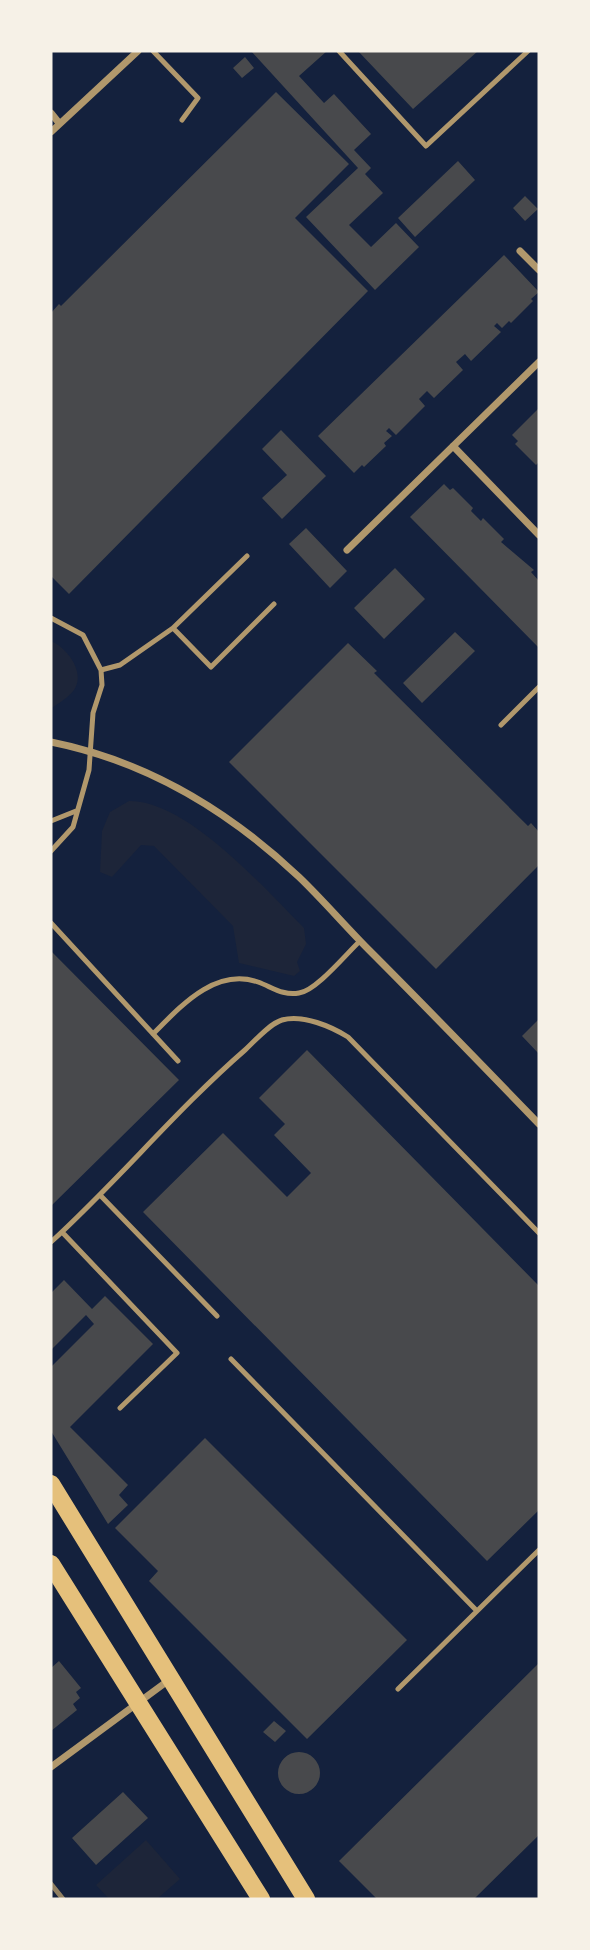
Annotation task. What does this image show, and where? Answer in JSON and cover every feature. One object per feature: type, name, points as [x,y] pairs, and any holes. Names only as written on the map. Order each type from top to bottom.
[{"type":"main road","points":[[51,1484],[306,1899]]},
{"type":"main road","points":[[51,1563],[261,1899]]},
{"type":"street","points":[[51,132],[138,51]]},
{"type":"street","points":[[51,113],[59,123]]},
{"type":"street","points":[[520,251],[539,270]]},
{"type":"street","points":[[347,550],[539,362]]},
{"type":"street","points":[[453,446],[539,535]]},
{"type":"street","points":[[51,742],[90,750],[177,786],[236,825],[300,878],[539,1124]]},
{"type":"street","points":[[51,1768],[170,1680]]},
{"type":"lane","points":[[153,51],[198,98],[182,120]]},
{"type":"lane","points":[[339,51],[426,146],[528,51]]},
{"type":"lane","points":[[101,670],[120,665],[173,628],[247,556]]},
{"type":"lane","points":[[173,628],[211,667],[274,604]]},
{"type":"lane","points":[[51,618],[83,635],[101,670],[102,685],[93,713],[87,778],[68,835],[51,850]]},
{"type":"lane","points":[[501,725],[539,687]]},
{"type":"lane","points":[[51,821],[76,811]]},
{"type":"lane","points":[[51,923],[178,1061]]},
{"type":"lane","points":[[153,1034],[199,992],[214,984],[232,980],[256,981],[279,992],[301,993],[313,986],[360,941]]},
{"type":"lane","points":[[51,1242],[214,1077],[275,1024],[295,1019],[334,1028],[348,1037],[539,1233]]},
{"type":"lane","points":[[100,1195],[217,1316]]},
{"type":"lane","points":[[62,1232],[177,1353],[120,1408]]},
{"type":"lane","points":[[231,1359],[477,1611]]},
{"type":"lane","points":[[398,1689],[539,1550]]},
{"type":"shaded area","points":[[51,641],[63,649],[73,661],[78,676],[74,690],[52,708]]},
{"type":"shaded area","points":[[129,801],[152,805],[175,815],[200,830],[247,870],[304,928],[306,944],[297,962],[300,971],[294,976],[239,963],[233,926],[154,846],[141,845],[112,877],[100,872],[102,831],[110,812]]},
{"type":"shaded area","points":[[146,1840],[180,1879],[157,1899],[109,1899],[96,1885]]},
{"type":"building","points":[[251,51],[327,51],[299,76],[324,103],[334,94],[371,134],[354,150],[371,168],[365,174],[383,193],[349,225],[371,247],[396,223],[419,247],[375,290],[306,217],[358,168]]},
{"type":"building","points":[[358,51],[478,51],[413,109]]},
{"type":"building","points":[[245,57],[254,68],[242,78],[233,68]]},
{"type":"building","points":[[276,92],[349,164],[295,218],[368,291],[69,594],[51,576],[51,313]]},
{"type":"building","points":[[458,161],[475,180],[415,237],[398,218]]},
{"type":"building","points":[[525,196],[538,209],[525,221],[513,208]]},
{"type":"building","points":[[504,255],[539,292],[531,299],[533,301],[511,323],[509,321],[502,328],[497,323],[494,326],[501,332],[471,361],[465,354],[456,362],[463,370],[434,398],[427,391],[419,399],[425,406],[396,435],[389,428],[386,431],[392,436],[384,443],[386,446],[354,473],[318,436]]},
{"type":"building","points":[[539,408],[539,462],[536,465],[515,444],[518,441],[512,435]]},
{"type":"building","points":[[281,430],[326,476],[282,519],[262,498],[287,475],[262,449]]},
{"type":"building","points":[[444,484],[450,490],[453,488],[473,508],[471,511],[481,521],[483,518],[504,539],[501,542],[534,570],[531,572],[539,581],[539,648],[410,517]]},
{"type":"building","points":[[306,528],[347,571],[330,588],[289,544]]},
{"type":"building","points":[[395,568],[425,599],[384,639],[354,608]]},
{"type":"building","points":[[455,632],[475,651],[422,703],[403,683]]},
{"type":"building","points":[[348,643],[377,671],[374,673],[528,826],[531,823],[539,832],[539,865],[436,969],[229,762]]},
{"type":"building","points":[[51,951],[179,1080],[51,1206]]},
{"type":"building","points":[[539,1019],[539,1054],[522,1036]]},
{"type":"building","points":[[307,1050],[539,1286],[539,1510],[487,1561],[143,1212],[223,1133],[287,1197],[311,1173],[274,1135],[285,1124],[259,1098]]},
{"type":"building","points":[[64,1280],[92,1309],[105,1296],[153,1344],[70,1427],[128,1485],[119,1495],[128,1505],[108,1524],[51,1431],[51,1367],[94,1324],[86,1315],[51,1350],[51,1293]]},
{"type":"building","points":[[205,1438],[407,1640],[307,1739],[149,1581],[158,1571],[115,1528]]},
{"type":"building","points":[[59,1661],[81,1688],[76,1692],[80,1698],[73,1704],[77,1710],[51,1731],[51,1668]]},
{"type":"building","points":[[539,1663],[539,1835],[474,1899],[377,1899],[339,1861]]},
{"type":"building","points":[[274,1721],[286,1731],[275,1742],[263,1732]]},
{"type":"building","points":[[299,1752],[314,1758],[320,1773],[314,1788],[299,1794],[284,1788],[278,1773],[284,1758]]},
{"type":"building","points":[[123,1792],[148,1818],[96,1865],[72,1838]]},
{"type":"railway","points":[[51,1884],[63,1899]]}]
